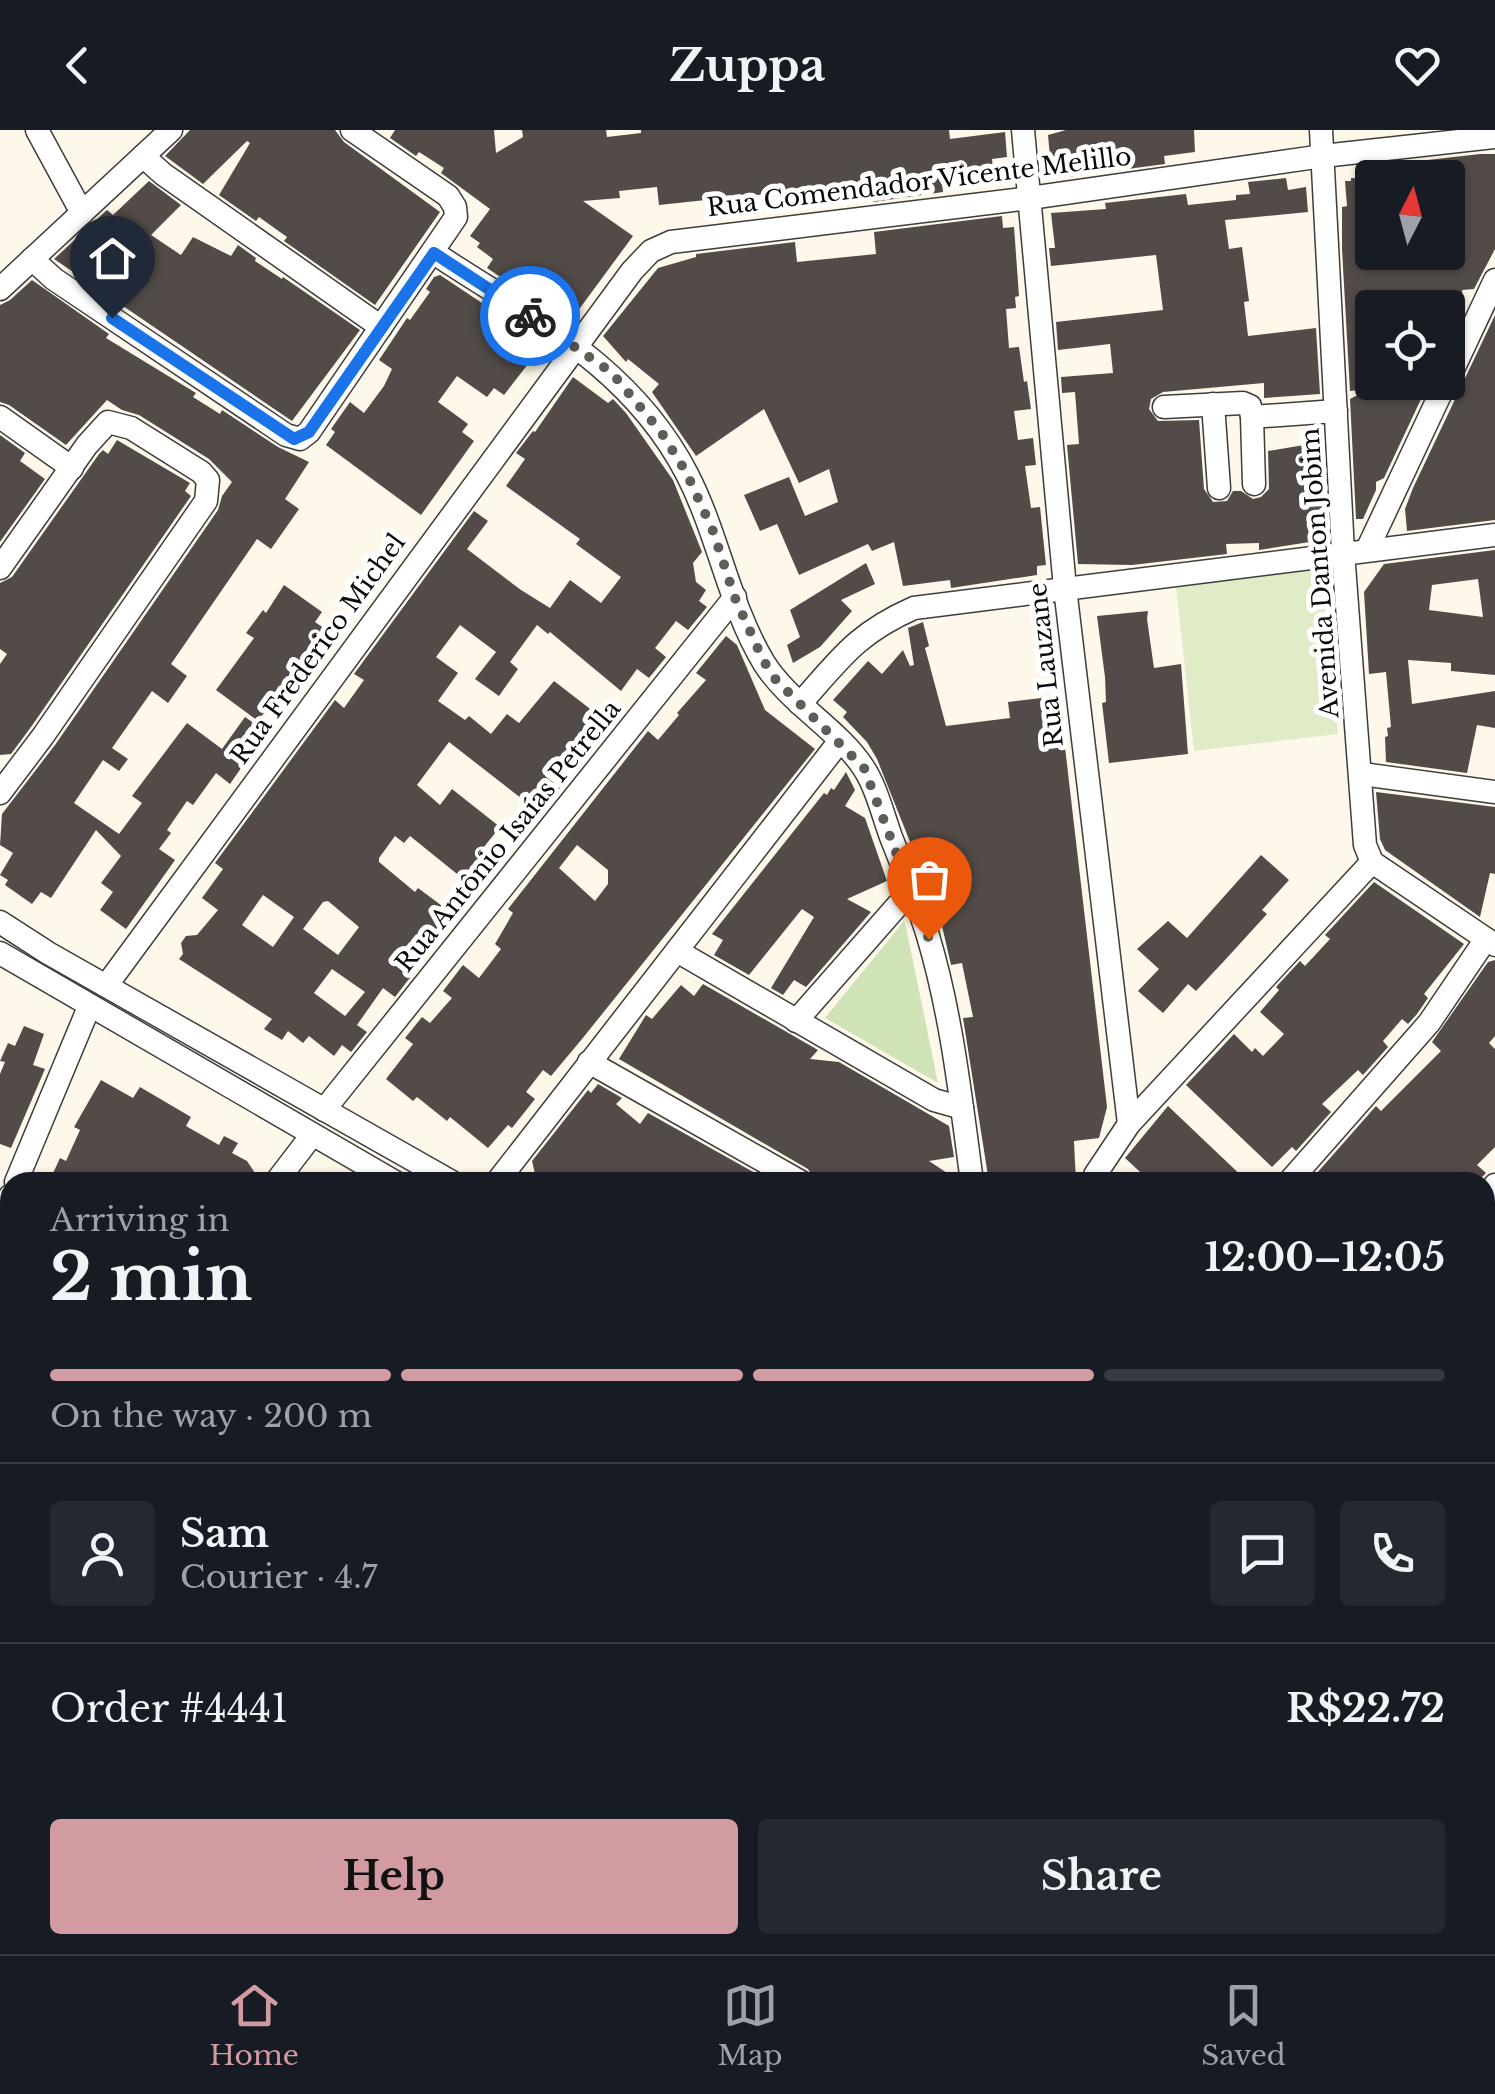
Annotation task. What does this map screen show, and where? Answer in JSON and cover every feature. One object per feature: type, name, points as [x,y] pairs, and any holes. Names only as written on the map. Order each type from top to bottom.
[{"type":"street","points":[[38,130],[82,213]]},
{"type":"street","points":[[0,290],[171,130]]},
{"type":"street","points":[[32,260],[286,435],[300,439],[309,432],[456,217],[448,196],[352,130]]},
{"type":"street","name":"Rua Lauzane","points":[[1023,130],[1065,588],[1129,1124]]},
{"type":"street","name":"Avenida Danton Jobim","points":[[1320,130],[1336,411],[1355,551],[1362,774],[1366,846],[1372,862]]},
{"type":"street","name":"Rua Comendador Vicente Melillo","points":[[576,346],[650,251],[671,242],[1495,137]]},
{"type":"street","points":[[143,156],[163,174],[381,326]]},
{"type":"street","points":[[434,253],[611,372],[661,432],[686,472],[763,660],[800,704],[864,768],[929,939],[971,1172]]},
{"type":"street","points":[[1465,343],[1495,280]]},
{"type":"street","name":"Rua Frederico Michel","points":[[106,986],[576,346]]},
{"type":"street","points":[[1355,551],[1437,400]]},
{"type":"street","points":[[1164,407],[1247,403],[1252,417],[1254,484]]},
{"type":"street","points":[[1213,404],[1219,488]]},
{"type":"street","points":[[1252,417],[1336,411]]},
{"type":"street","points":[[0,417],[72,468]]},
{"type":"street","points":[[0,568],[108,422],[118,423],[201,472],[208,480],[206,501],[44,736],[0,792]]},
{"type":"street","points":[[800,704],[860,637],[914,608],[1495,534]]},
{"type":"street","name":"Rua Antônio Isaías Petrella","points":[[324,1110],[735,598]]},
{"type":"street","points":[[505,1172],[839,742]]},
{"type":"street","points":[[1362,774],[1495,792]]},
{"type":"street","points":[[1097,1172],[1129,1124],[1372,862],[1490,942],[1429,1023],[1297,1172]]},
{"type":"street","points":[[796,1021],[912,889]]},
{"type":"street","points":[[0,922],[434,1172]]},
{"type":"street","points":[[676,951],[934,1100],[962,1108]]},
{"type":"street","points":[[0,953],[378,1172]]},
{"type":"street","points":[[20,1172],[89,1007]]},
{"type":"street","points":[[589,1062],[784,1172]]},
{"type":"street","points":[[284,1172],[312,1135]]},
{"type":"green space","points":[[1311,560],[1321,569],[1338,734],[1194,751],[1175,577]]},
{"type":"green space","points":[[904,921],[906,927],[938,1083],[825,1018]]},
{"type":"building","points":[[190,130],[335,130],[344,142],[440,212],[375,305],[284,241],[287,237],[259,217],[256,221],[219,195],[250,143],[247,141],[203,184],[165,156]]},
{"type":"building","points":[[395,130],[494,130],[496,153],[523,137],[522,130],[606,130],[607,137],[641,130],[949,130],[950,139],[1005,132],[1007,157],[992,159],[994,179],[942,183],[943,192],[873,202],[870,182],[734,201],[734,197],[659,205],[657,187],[619,191],[620,198],[583,201],[633,236],[569,323],[487,268],[493,259],[470,236],[490,209],[441,173],[444,168],[419,152],[416,156],[390,138]]},
{"type":"building","points":[[1066,130],[1194,130],[1195,152],[1164,156],[1165,164],[1052,179],[1048,135]]},
{"type":"building","points":[[1495,154],[1495,249],[1474,289],[1355,290],[1355,390],[1350,391],[1342,249],[1342,207],[1347,206],[1345,181],[1355,178],[1355,270],[1465,270],[1465,160],[1428,160]]},
{"type":"building","points":[[1286,178],[1288,190],[1306,187],[1308,212],[1225,220],[1229,249],[1242,247],[1249,301],[1244,302],[1248,336],[1316,328],[1320,394],[1264,398],[1264,383],[1163,392],[1151,399],[1149,409],[1158,421],[1199,420],[1204,489],[1213,502],[1227,501],[1233,491],[1253,499],[1261,497],[1269,489],[1268,451],[1322,442],[1327,534],[1316,536],[1316,541],[1259,550],[1259,543],[1226,544],[1227,554],[1132,565],[1078,564],[1067,445],[1079,444],[1075,392],[1062,393],[1061,377],[1113,373],[1110,344],[1058,350],[1056,322],[1163,310],[1156,255],[1051,266],[1049,248],[1055,248],[1051,213],[1106,209],[1105,203],[1186,194],[1188,205],[1236,200],[1236,195],[1250,194],[1248,182]]},
{"type":"building","points":[[149,181],[181,205],[151,235],[181,255],[193,237],[231,256],[238,245],[255,261],[360,330],[292,421],[54,259],[107,210],[113,215]]},
{"type":"building","points":[[1002,216],[1003,228],[1014,227],[1019,296],[1015,297],[1016,308],[1006,309],[1009,348],[1019,347],[1031,409],[1014,411],[1018,440],[1033,438],[1036,465],[1025,466],[1031,508],[1040,507],[1046,565],[1037,566],[1037,575],[951,588],[950,580],[903,586],[894,542],[872,551],[868,544],[799,575],[777,524],[760,531],[744,495],[789,477],[805,516],[838,502],[829,469],[799,483],[764,409],[696,456],[652,392],[659,384],[628,359],[626,362],[603,336],[658,268],[696,254],[795,242],[797,262],[876,254],[874,232]]},
{"type":"building","points":[[440,275],[494,311],[488,319],[535,355],[504,395],[494,388],[487,397],[457,376],[438,402],[468,424],[462,432],[474,441],[421,515],[326,445],[335,432],[331,429],[350,402],[364,413],[384,386],[392,369],[379,360],[430,292],[426,289],[434,277]]},
{"type":"building","points":[[32,280],[109,334],[106,338],[196,393],[193,397],[309,462],[285,499],[299,509],[271,549],[257,539],[171,664],[187,676],[168,703],[152,691],[112,748],[128,759],[119,771],[103,760],[74,803],[119,834],[142,803],[132,796],[187,723],[222,749],[245,717],[266,732],[230,784],[216,773],[193,805],[187,801],[159,849],[175,860],[126,929],[100,910],[113,892],[101,883],[121,856],[96,830],[51,898],[41,892],[32,904],[5,885],[8,880],[0,875],[13,853],[0,845],[2,814],[55,745],[218,510],[232,482],[209,459],[139,415],[107,400],[66,445],[0,402],[0,305]]},
{"type":"building","points":[[1495,315],[1495,520],[1407,531],[1405,509],[1455,400],[1465,400],[1465,378]]},
{"type":"building","points":[[573,377],[608,403],[613,399],[673,480],[702,552],[693,563],[696,582],[706,590],[699,601],[707,607],[688,630],[676,621],[655,648],[666,657],[649,678],[637,669],[621,691],[537,625],[510,662],[518,669],[499,696],[475,679],[496,652],[460,625],[436,657],[458,673],[438,701],[465,720],[469,716],[491,734],[507,714],[519,723],[554,681],[598,715],[586,735],[596,743],[578,765],[563,753],[545,776],[560,788],[540,813],[449,742],[417,785],[440,805],[452,789],[500,827],[479,853],[486,859],[467,882],[410,836],[404,843],[395,836],[379,862],[415,892],[418,888],[457,917],[395,997],[383,988],[357,1025],[367,1032],[351,1052],[342,1045],[334,1056],[309,1036],[303,1043],[288,1031],[282,1040],[264,1029],[272,1019],[179,959],[186,936],[197,935],[218,910],[202,898],[223,869],[215,863],[335,700],[344,708],[364,680],[354,674],[474,511],[488,521],[467,549],[550,608],[570,580],[601,603],[621,577],[576,544],[580,539],[506,486],[525,459],[516,453]],"holes":[[[263,895],[294,917],[273,947],[242,925]],[[328,901],[359,927],[338,955],[303,929],[323,902]],[[332,969],[365,992],[345,1016],[314,993]]]},
{"type":"building","points":[[1350,399],[1421,400],[1384,478],[1376,482],[1363,519],[1356,519]]},
{"type":"building","points":[[0,435],[25,453],[20,461],[45,479],[0,542]]},
{"type":"building","points":[[117,440],[190,483],[185,491],[191,496],[31,727],[11,754],[0,755],[0,664],[7,654],[0,649],[0,583],[12,577],[99,454],[103,450],[108,454]]},
{"type":"building","points":[[1495,550],[1495,675],[1451,671],[1451,663],[1408,660],[1412,704],[1495,691],[1495,728],[1477,725],[1467,773],[1386,762],[1385,737],[1391,727],[1386,672],[1369,674],[1364,592],[1384,564]],"holes":[[[1478,579],[1483,617],[1429,610],[1432,585]]]},
{"type":"building","points":[[866,563],[875,584],[841,600],[852,611],[820,647],[793,663],[787,645],[800,637],[790,610]]},
{"type":"building","points":[[284,585],[322,612],[315,622],[338,638],[307,680],[294,672],[258,721],[216,690],[254,638],[246,633],[263,610],[266,613]]},
{"type":"building","points":[[1148,611],[1154,668],[1181,664],[1188,754],[1109,763],[1102,703],[1106,702],[1105,677],[1097,616]]},
{"type":"building","points":[[923,622],[929,646],[925,648],[946,726],[1010,718],[1008,702],[1059,696],[1107,1107],[1099,1138],[1074,1141],[1076,1172],[987,1172],[963,1018],[973,1017],[962,963],[951,965],[940,917],[877,759],[843,717],[847,712],[833,700],[868,661],[882,674],[903,650],[910,666],[914,665],[908,628]]},
{"type":"building","points":[[726,636],[737,645],[765,710],[815,749],[551,1076],[543,1070],[526,1092],[535,1099],[512,1128],[508,1125],[488,1148],[450,1117],[447,1121],[417,1097],[413,1101],[386,1079],[413,1044],[405,1038],[422,1017],[430,1023],[452,998],[443,991],[463,965],[479,978],[501,949],[495,944],[513,913],[508,909],[648,731],[658,740],[679,715],[706,680],[696,673]],"holes":[[[577,845],[608,870],[608,884],[595,901],[559,868]]]},
{"type":"building","points":[[846,772],[855,790],[845,806],[865,818],[887,881],[847,899],[871,912],[806,987],[794,980],[783,995],[771,988],[814,917],[802,909],[749,975],[714,955],[723,940],[712,934],[824,793],[834,790]]},
{"type":"building","points":[[1376,792],[1495,807],[1495,874],[1490,873],[1480,917],[1385,850],[1380,839]]},
{"type":"building","points":[[1261,855],[1289,880],[1262,910],[1267,914],[1196,991],[1188,984],[1163,1013],[1138,991],[1159,969],[1137,949],[1168,921],[1187,938]]},
{"type":"building","points":[[1374,882],[1464,944],[1424,994],[1428,998],[1417,1014],[1408,1024],[1402,1019],[1383,1041],[1388,1047],[1363,1075],[1358,1070],[1322,1104],[1331,1112],[1296,1151],[1292,1147],[1272,1167],[1186,1085],[1234,1034],[1252,1052],[1255,1048],[1263,1056],[1284,1034],[1260,1012],[1300,961],[1305,966],[1330,939],[1325,935]]},
{"type":"building","points":[[1495,960],[1495,1036],[1489,1043],[1495,1049],[1495,1147],[1477,1165],[1485,1172],[1318,1172],[1376,1106],[1381,1111],[1441,1051],[1432,1042],[1488,962]]},
{"type":"building","points":[[703,984],[818,1050],[810,1059],[839,1062],[949,1126],[954,1157],[929,1161],[946,1172],[810,1172],[619,1059],[646,1015],[652,1019],[681,985],[694,996]]},
{"type":"building","points":[[24,1026],[44,1034],[33,1065],[45,1069],[11,1148],[0,1144],[0,1074],[5,1062],[0,1061],[8,1043],[15,1046]]},
{"type":"building","points":[[101,1080],[133,1098],[140,1087],[191,1117],[186,1126],[219,1145],[224,1136],[238,1143],[232,1153],[247,1161],[254,1172],[54,1172],[60,1158],[66,1161],[80,1130],[74,1127]]},
{"type":"building","points":[[598,1084],[622,1098],[616,1104],[640,1124],[648,1113],[753,1172],[535,1172],[532,1161],[588,1090],[591,1093]]},
{"type":"building","points":[[1168,1106],[1237,1172],[1140,1172],[1125,1158]]},
{"type":"way so far","points":[[530,316],[611,372],[661,432],[686,472],[713,531],[735,598],[763,660],[776,680],[864,768],[929,939]]},
{"type":"route","points":[[112,318],[286,435],[300,439],[309,432],[434,253],[530,316]]}]
